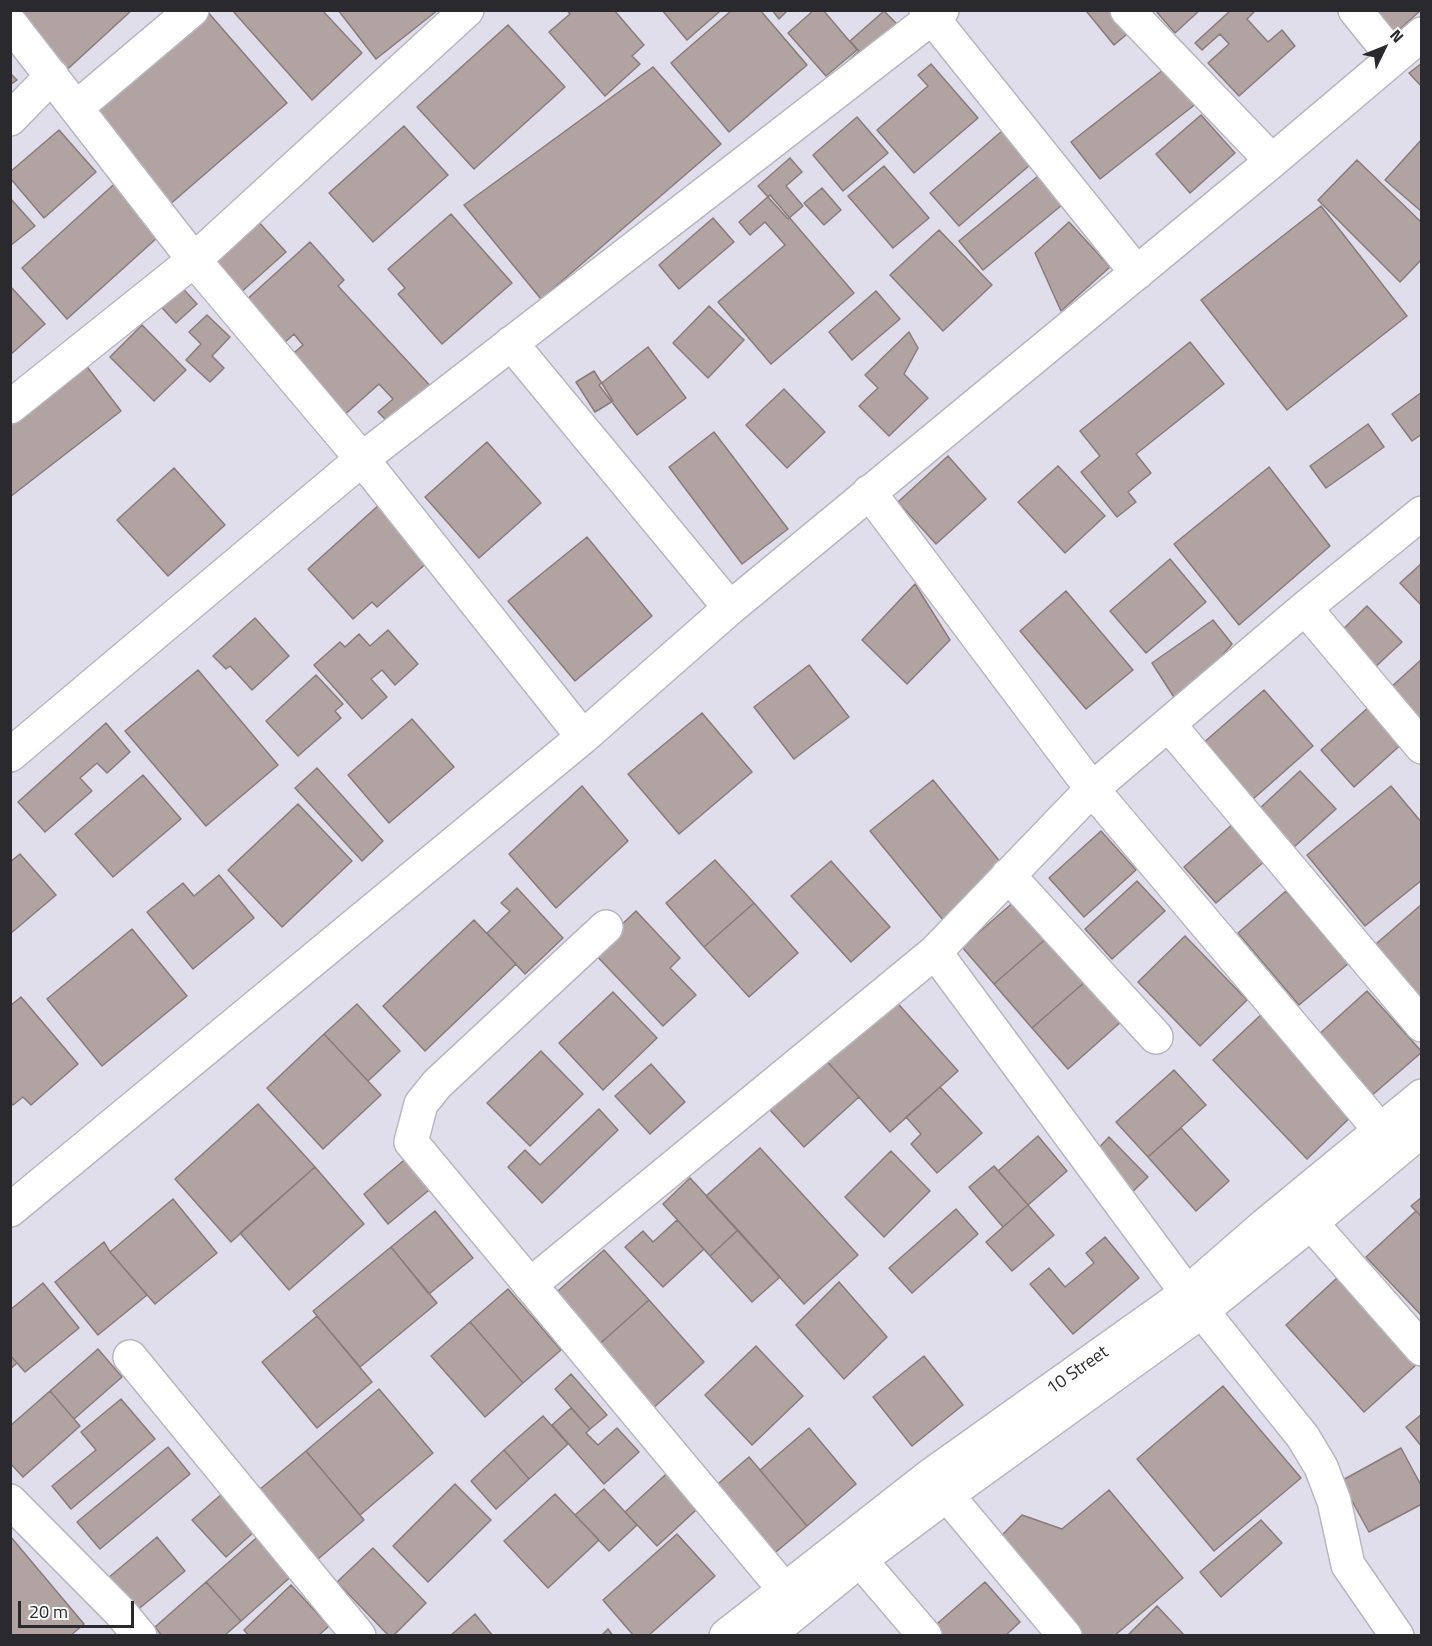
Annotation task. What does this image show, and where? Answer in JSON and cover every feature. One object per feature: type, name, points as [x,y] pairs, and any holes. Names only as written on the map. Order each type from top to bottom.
[{"type":"street","points":[[76,108],[192,10]]},
{"type":"street","points":[[10,406],[194,260],[467,10]]},
{"type":"street","points":[[1127,10],[1272,161]]},
{"type":"street","points":[[1354,10],[1393,57]]},
{"type":"street","points":[[10,755],[362,459],[933,13],[1137,273]]},
{"type":"street","points":[[10,23],[194,260],[362,459],[583,737]]},
{"type":"street","points":[[10,1210],[583,737],[730,608],[1137,273],[1422,34]]},
{"type":"street","points":[[10,119],[52,76]]},
{"type":"street","points":[[511,343],[730,608]]},
{"type":"street","points":[[869,492],[1092,789],[1380,1131]]},
{"type":"street","points":[[530,1285],[934,952],[1092,789],[1305,608],[1422,513]]},
{"type":"street","points":[[1305,608],[1422,747]]},
{"type":"street","points":[[1169,724],[1422,1025]]},
{"type":"street","points":[[1008,875],[1156,1037]]},
{"type":"street","points":[[606,927],[437,1084],[421,1104],[411,1142],[784,1589]]},
{"type":"street","points":[[934,952],[1195,1302],[1303,1437],[1321,1467],[1334,1501],[1348,1565],[1397,1635]]},
{"type":"street","name":"10 Street","points":[[767,1635],[860,1560],[1195,1302],[1264,1226],[1422,1096]]},
{"type":"street","name":"10 Street","points":[[726,1635],[930,1476],[1311,1223],[1422,1130]]},
{"type":"street","points":[[1311,1223],[1422,1349]]},
{"type":"street","points":[[130,1357],[359,1635]]},
{"type":"street","points":[[947,1495],[1065,1635]]},
{"type":"street","points":[[10,1501],[140,1635]]},
{"type":"street","points":[[860,1560],[925,1635]]},
{"type":"street","points":[[1406,1635],[1422,1622]]},
{"type":"building","points":[[10,10],[132,10],[59,77]]},
{"type":"building","points":[[206,10],[287,103],[168,206],[83,108]]},
{"type":"building","points":[[232,10],[322,10],[362,53],[312,100]]},
{"type":"building","points":[[338,10],[438,10],[376,59]]},
{"type":"building","points":[[567,10],[614,10],[644,45],[632,56],[640,64],[605,96],[549,32],[570,14]]},
{"type":"building","points":[[662,10],[718,10],[719,12],[687,40]]},
{"type":"building","points":[[732,10],[760,10],[807,65],[729,132],[671,63]]},
{"type":"building","points":[[772,10],[788,10],[779,19]]},
{"type":"building","points":[[814,10],[823,10],[857,50],[826,76],[788,33]]},
{"type":"building","points":[[1088,10],[1117,10],[1133,29],[1114,45],[1087,12]]},
{"type":"building","points":[[1155,10],[1200,10],[1175,33]]},
{"type":"building","points":[[1231,10],[1256,10],[1247,19],[1268,42],[1282,30],[1295,46],[1239,96],[1208,63],[1229,44],[1220,34],[1202,50],[1195,43]]},
{"type":"building","points":[[1367,10],[1421,10],[1390,38]]},
{"type":"building","points":[[884,11],[901,28],[826,81],[859,51],[850,41]]},
{"type":"building","points":[[508,25],[565,87],[474,169],[417,107]]},
{"type":"building","points":[[1422,63],[1422,87],[1409,73]]},
{"type":"building","points":[[931,64],[978,118],[914,173],[877,130],[928,86],[918,75]]},
{"type":"building","points":[[1168,66],[1197,103],[1100,179],[1071,142]]},
{"type":"building","points":[[653,67],[721,144],[541,299],[464,205]]},
{"type":"building","points":[[10,73],[17,80],[10,85]]},
{"type":"building","points":[[1201,115],[1235,153],[1190,193],[1156,154]]},
{"type":"building","points":[[857,117],[888,153],[843,191],[813,155]]},
{"type":"building","points":[[1009,125],[1038,158],[959,226],[930,193]]},
{"type":"building","points":[[404,126],[448,175],[373,242],[329,193]]},
{"type":"building","points":[[59,130],[96,172],[44,218],[10,178],[10,172]]},
{"type":"building","points":[[1422,139],[1422,212],[1385,180]]},
{"type":"building","points":[[790,158],[802,172],[786,186],[803,206],[788,219],[758,186]]},
{"type":"building","points":[[1357,160],[1422,223],[1422,259],[1400,282],[1318,200]]},
{"type":"building","points":[[884,166],[929,218],[893,248],[848,196]]},
{"type":"building","points":[[1038,176],[1062,205],[983,270],[959,241]]},
{"type":"building","points":[[122,177],[168,228],[67,319],[22,268]]},
{"type":"building","points":[[822,188],[841,210],[824,225],[804,203]]},
{"type":"building","points":[[770,195],[854,293],[771,364],[718,302],[785,245],[765,222],[750,235],[739,222]]},
{"type":"building","points":[[10,198],[35,226],[10,246]]},
{"type":"building","points":[[1321,206],[1407,316],[1287,410],[1201,300]]},
{"type":"building","points":[[451,214],[512,283],[442,344],[398,294],[405,288],[388,269]]},
{"type":"building","points":[[255,218],[286,252],[239,294],[208,261]]},
{"type":"building","points":[[713,218],[734,242],[679,289],[659,265]]},
{"type":"building","points":[[1069,222],[1110,267],[1061,311],[1035,253]]},
{"type":"building","points":[[939,230],[992,285],[943,331],[890,275]]},
{"type":"building","points":[[310,242],[344,280],[338,286],[434,390],[393,427],[378,412],[393,399],[379,384],[342,417],[289,357],[303,345],[294,334],[282,345],[244,302]]},
{"type":"building","points":[[175,280],[197,304],[176,323],[154,299]]},
{"type":"building","points":[[10,286],[45,324],[10,355]]},
{"type":"building","points":[[876,291],[900,319],[852,360],[829,332]]},
{"type":"building","points":[[709,306],[744,340],[708,378],[673,343]]},
{"type":"building","points":[[207,315],[230,337],[212,356],[224,368],[210,382],[186,360],[201,344],[189,332]]},
{"type":"building","points":[[142,325],[186,370],[154,401],[110,357]]},
{"type":"building","points":[[909,332],[918,348],[904,374],[928,398],[889,436],[859,406],[878,388],[865,375]]},
{"type":"building","points":[[1190,342],[1224,384],[1136,454],[1151,473],[1128,492],[1136,502],[1117,517],[1081,472],[1100,456],[1080,431]]},
{"type":"building","points":[[648,347],[686,398],[637,435],[599,385]]},
{"type":"building","points":[[85,364],[121,411],[10,497],[10,422]]},
{"type":"building","points":[[594,371],[613,401],[595,412],[576,382]]},
{"type":"building","points":[[784,389],[825,432],[787,468],[746,425]]},
{"type":"building","points":[[1422,392],[1422,434],[1412,441],[1392,414]]},
{"type":"building","points":[[1368,424],[1384,447],[1326,488],[1310,466]]},
{"type":"building","points":[[714,432],[788,529],[742,564],[669,467]]},
{"type":"building","points":[[487,442],[541,503],[479,558],[425,497]]},
{"type":"building","points":[[948,456],[986,499],[936,544],[898,502]]},
{"type":"building","points":[[1058,466],[1105,516],[1065,553],[1018,502]]},
{"type":"building","points":[[1269,467],[1330,546],[1239,625],[1174,544]]},
{"type":"building","points":[[174,468],[225,525],[168,576],[117,520]]},
{"type":"building","points":[[380,504],[430,560],[377,607],[372,602],[353,619],[308,569]]},
{"type":"building","points":[[587,537],[652,616],[575,681],[508,601]]},
{"type":"building","points":[[1170,559],[1206,602],[1146,653],[1110,611]]},
{"type":"building","points":[[1422,563],[1422,606],[1400,583]]},
{"type":"building","points":[[915,584],[950,640],[907,684],[862,640]]},
{"type":"building","points":[[1066,591],[1133,670],[1086,709],[1020,631]]},
{"type":"building","points":[[1367,606],[1402,642],[1372,670],[1338,634]]},
{"type":"building","points":[[255,618],[289,656],[252,690],[230,666],[226,669],[213,656]]},
{"type":"building","points":[[1213,620],[1232,644],[1179,705],[1152,663]]},
{"type":"building","points":[[388,630],[418,664],[395,685],[382,670],[371,679],[387,697],[362,719],[314,665],[340,642],[345,647],[359,634],[370,646]]},
{"type":"building","points":[[1422,659],[1422,723],[1390,688]]},
{"type":"building","points":[[809,665],[849,717],[794,759],[754,707]]},
{"type":"building","points":[[198,670],[278,765],[206,826],[125,731]]},
{"type":"building","points":[[316,675],[343,704],[335,711],[341,718],[298,756],[266,721]]},
{"type":"building","points":[[1264,690],[1313,746],[1252,800],[1202,744]]},
{"type":"building","points":[[1371,705],[1405,741],[1354,787],[1321,750]]},
{"type":"building","points":[[702,713],[752,772],[679,834],[628,774]]},
{"type":"building","points":[[412,719],[454,767],[389,823],[348,775]]},
{"type":"building","points":[[106,723],[130,752],[107,773],[97,763],[80,778],[92,791],[45,832],[18,802]]},
{"type":"building","points":[[317,768],[383,841],[362,861],[295,788]]},
{"type":"building","points":[[1300,771],[1336,809],[1294,847],[1259,809]]},
{"type":"building","points":[[143,775],[181,819],[113,877],[75,834]]},
{"type":"building","points":[[933,780],[1006,869],[943,920],[870,831]]},
{"type":"building","points":[[582,786],[628,841],[556,908],[509,854]]},
{"type":"building","points":[[1391,786],[1422,823],[1422,880],[1365,926],[1307,855]]},
{"type":"building","points":[[298,804],[352,861],[282,927],[228,870]]},
{"type":"building","points":[[1234,823],[1266,860],[1216,903],[1184,867]]},
{"type":"building","points":[[1101,831],[1136,870],[1084,917],[1049,878]]},
{"type":"building","points":[[20,854],[56,895],[10,934],[10,862]]},
{"type":"building","points":[[715,860],[754,903],[704,947],[666,903]]},
{"type":"building","points":[[831,861],[890,927],[851,962],[791,896]]},
{"type":"building","points":[[219,875],[254,918],[193,969],[147,912],[183,883],[194,896]]},
{"type":"building","points":[[1137,881],[1165,911],[1112,959],[1085,929]]},
{"type":"building","points":[[517,888],[563,938],[525,974],[487,933],[510,911],[501,903]]},
{"type":"building","points":[[1286,891],[1349,963],[1299,1005],[1238,933]]},
{"type":"building","points":[[1016,900],[1048,937],[994,984],[962,947]]},
{"type":"building","points":[[754,903],[798,953],[749,997],[704,947]]},
{"type":"building","points":[[1422,904],[1422,994],[1414,1000],[1369,950]]},
{"type":"building","points":[[636,911],[680,958],[670,968],[696,995],[663,1026],[593,952]]},
{"type":"building","points":[[474,920],[516,964],[425,1051],[383,1006]]},
{"type":"building","points":[[132,929],[187,996],[102,1066],[47,999]]},
{"type":"building","points":[[1185,936],[1247,1000],[1200,1046],[1138,982]]},
{"type":"building","points":[[1048,937],[1086,981],[1032,1028],[994,984]]},
{"type":"building","points":[[1086,981],[1122,1021],[1068,1069],[1032,1028]]},
{"type":"building","points":[[1367,991],[1422,1052],[1370,1097],[1317,1036]]},
{"type":"building","points":[[613,992],[657,1038],[603,1090],[559,1043]]},
{"type":"building","points":[[21,997],[78,1064],[31,1105],[23,1097],[13,1105],[10,1102],[10,1006]]},
{"type":"building","points":[[893,998],[958,1071],[890,1132],[825,1059]]},
{"type":"building","points":[[357,1004],[400,1051],[368,1081],[324,1034]]},
{"type":"building","points":[[1265,1011],[1359,1109],[1307,1159],[1213,1060]]},
{"type":"building","points":[[324,1034],[381,1095],[323,1149],[267,1088]]},
{"type":"building","points":[[541,1051],[583,1094],[530,1146],[487,1103]]},
{"type":"building","points":[[825,1059],[859,1097],[804,1147],[770,1110]]},
{"type":"building","points":[[651,1064],[685,1102],[650,1134],[615,1096]]},
{"type":"building","points":[[1174,1070],[1206,1105],[1148,1157],[1116,1122]]},
{"type":"building","points":[[940,1087],[982,1133],[937,1173],[911,1144],[921,1134],[906,1117]]},
{"type":"building","points":[[258,1104],[315,1167],[231,1242],[175,1179]]},
{"type":"building","points":[[599,1109],[618,1130],[542,1203],[508,1167],[525,1150],[540,1165]]},
{"type":"building","points":[[1181,1128],[1229,1181],[1196,1211],[1148,1157]]},
{"type":"building","points":[[1038,1136],[1067,1171],[1028,1205],[998,1171]]},
{"type":"building","points":[[1109,1137],[1148,1177],[1127,1197],[1089,1158]]},
{"type":"building","points":[[760,1148],[858,1255],[804,1304],[706,1196]]},
{"type":"building","points":[[891,1151],[930,1191],[884,1237],[845,1197]]},
{"type":"building","points":[[409,1156],[434,1186],[388,1224],[364,1194]]},
{"type":"building","points":[[994,1166],[1028,1205],[1003,1227],[969,1187]]},
{"type":"building","points":[[315,1167],[364,1224],[289,1290],[240,1233]]},
{"type":"building","points":[[690,1178],[738,1230],[710,1256],[663,1204]]},
{"type":"building","points":[[1422,1197],[1422,1217],[1411,1206]]},
{"type":"building","points":[[173,1199],[217,1253],[155,1304],[110,1252]]},
{"type":"building","points":[[1028,1205],[1054,1235],[1012,1271],[986,1242]]},
{"type":"building","points":[[956,1209],[978,1234],[912,1293],[889,1268]]},
{"type":"building","points":[[435,1211],[473,1258],[429,1294],[391,1247]]},
{"type":"building","points":[[1416,1211],[1422,1217],[1422,1316],[1366,1257]]},
{"type":"building","points":[[677,1220],[704,1249],[663,1287],[625,1247],[643,1231],[653,1242]]},
{"type":"building","points":[[738,1230],[780,1277],[752,1302],[710,1256]]},
{"type":"building","points":[[1105,1237],[1139,1278],[1073,1334],[1030,1284],[1049,1268],[1065,1287],[1094,1263],[1086,1253]]},
{"type":"building","points":[[104,1242],[147,1295],[98,1335],[55,1282]]},
{"type":"building","points":[[391,1247],[437,1303],[360,1367],[313,1311]]},
{"type":"building","points":[[604,1250],[649,1300],[595,1348],[550,1298]]},
{"type":"building","points":[[1337,1278],[1416,1365],[1364,1412],[1286,1325]]},
{"type":"building","points":[[839,1282],[887,1337],[844,1379],[796,1325]]},
{"type":"building","points":[[43,1283],[79,1328],[25,1372],[10,1355],[10,1310]]},
{"type":"building","points":[[508,1289],[561,1350],[523,1383],[470,1322]]},
{"type":"building","points":[[649,1300],[704,1362],[650,1411],[595,1348]]},
{"type":"building","points":[[317,1316],[372,1382],[317,1428],[262,1362]]},
{"type":"building","points":[[470,1322],[523,1383],[485,1417],[431,1356]]},
{"type":"building","points":[[756,1346],[803,1396],[752,1445],[705,1395]]},
{"type":"building","points":[[98,1349],[122,1377],[74,1419],[50,1391]]},
{"type":"building","points":[[10,1355],[17,1363],[10,1369]]},
{"type":"building","points":[[924,1356],[963,1405],[912,1446],[873,1397]]},
{"type":"building","points":[[571,1374],[607,1415],[590,1429],[555,1389]]},
{"type":"building","points":[[1223,1386],[1301,1478],[1214,1551],[1137,1459]]},
{"type":"building","points":[[379,1389],[433,1453],[360,1515],[306,1451]]},
{"type":"building","points":[[50,1391],[80,1426],[23,1477],[10,1463],[10,1426]]},
{"type":"building","points":[[121,1399],[155,1439],[71,1509],[52,1486],[96,1450],[81,1432]]},
{"type":"building","points":[[571,1408],[590,1429],[586,1433],[598,1445],[617,1428],[639,1452],[604,1484],[552,1425]]},
{"type":"building","points":[[1422,1414],[1422,1447],[1406,1427]]},
{"type":"building","points":[[543,1416],[568,1444],[529,1479],[504,1450]]},
{"type":"building","points":[[809,1428],[856,1484],[807,1526],[760,1470]]},
{"type":"building","points":[[168,1447],[190,1474],[100,1549],[77,1522]]},
{"type":"building","points":[[1401,1448],[1422,1487],[1422,1504],[1369,1532],[1341,1481]]},
{"type":"building","points":[[504,1450],[529,1479],[496,1509],[471,1481]]},
{"type":"building","points":[[306,1451],[364,1520],[318,1559],[259,1490]]},
{"type":"building","points":[[749,1457],[807,1526],[770,1557],[712,1489]]},
{"type":"building","points":[[675,1466],[707,1500],[657,1546],[625,1512]]},
{"type":"building","points":[[455,1484],[491,1520],[428,1582],[393,1546]]},
{"type":"building","points":[[604,1489],[637,1525],[609,1551],[575,1515]]},
{"type":"building","points":[[1109,1490],[1183,1578],[1114,1636],[1074,1636],[996,1541],[1022,1515],[1062,1529]]},
{"type":"building","points":[[223,1493],[256,1530],[226,1557],[192,1520]]},
{"type":"building","points":[[555,1494],[599,1540],[548,1588],[504,1541]]},
{"type":"building","points":[[1261,1520],[1282,1543],[1221,1597],[1200,1572]]},
{"type":"building","points":[[261,1534],[295,1573],[241,1621],[206,1582]]},
{"type":"building","points":[[677,1534],[715,1576],[648,1636],[634,1636],[603,1600]]},
{"type":"building","points":[[10,1536],[84,1624],[70,1636],[10,1636]]},
{"type":"building","points":[[157,1537],[185,1571],[136,1611],[108,1578]]},
{"type":"building","points":[[373,1548],[426,1603],[393,1636],[389,1636],[337,1582]]},
{"type":"building","points":[[206,1582],[241,1621],[224,1636],[162,1636],[155,1627]]},
{"type":"building","points":[[985,1582],[1020,1622],[1005,1636],[936,1636],[930,1630]]},
{"type":"building","points":[[291,1585],[329,1626],[318,1636],[249,1636],[244,1630]]},
{"type":"building","points":[[1157,1606],[1185,1636],[1127,1636]]},
{"type":"building","points":[[475,1614],[493,1636],[450,1636]]},
{"type":"building","points":[[608,1629],[613,1636],[601,1636]]}]
